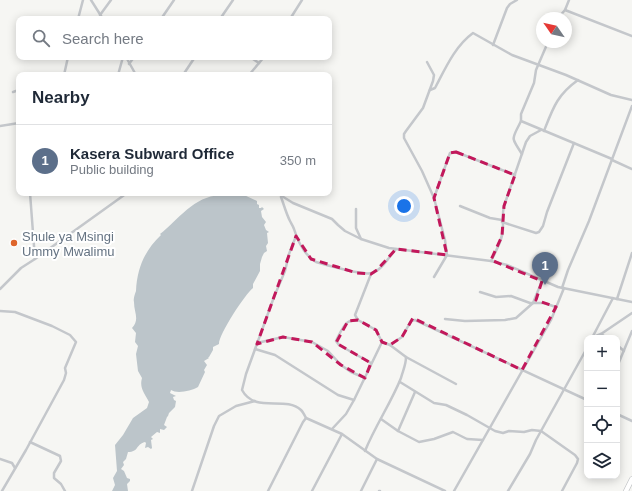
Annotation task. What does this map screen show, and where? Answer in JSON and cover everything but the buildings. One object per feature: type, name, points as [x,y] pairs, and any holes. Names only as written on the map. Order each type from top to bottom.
[{"type":"highway","points":[[626,491],[632,480]]},
{"type":"street","points":[[79,16],[83,0]]},
{"type":"street","points":[[91,0],[100,15],[111,0]]},
{"type":"street","points":[[164,16],[174,0]]},
{"type":"street","points":[[222,16],[233,0]]},
{"type":"street","points":[[292,16],[302,0]]},
{"type":"street","points":[[492,45],[507,8],[510,4],[517,0]]},
{"type":"street","points":[[569,0],[565,10],[632,36]]},
{"type":"street","points":[[430,90],[435,88],[455,52],[471,33],[474,33],[512,56],[578,80],[611,94],[632,100]]},
{"type":"street","points":[[522,154],[513,142],[513,138],[545,48]]},
{"type":"street","points":[[65,72],[67,60]]},
{"type":"street","points":[[119,72],[123,60]]},
{"type":"street","points":[[127,60],[134,72]]},
{"type":"street","points":[[130,64],[132,60]]},
{"type":"street","points":[[185,72],[193,60]]},
{"type":"street","points":[[254,60],[259,63]]},
{"type":"street","points":[[252,72],[262,60]]},
{"type":"street","points":[[427,62],[434,76],[430,90],[423,108],[404,134],[404,138],[422,171],[434,198],[446,240],[447,255],[434,277]]},
{"type":"street","points":[[491,261],[502,236],[504,206],[526,142],[530,136],[543,131],[560,96],[568,87],[578,80]]},
{"type":"street","points":[[454,491],[551,320],[568,270],[589,221],[632,106]]},
{"type":"street","points":[[520,121],[632,169]]},
{"type":"street","points":[[0,126],[16,123]]},
{"type":"street","points":[[460,206],[490,218],[536,233],[539,232],[543,226],[574,143]]},
{"type":"street","points":[[434,198],[450,154],[453,152],[515,175]]},
{"type":"street","points":[[30,196],[35,259]]},
{"type":"street","points":[[0,289],[21,268],[123,196]]},
{"type":"street","points":[[280,196],[296,236],[303,250],[311,259],[316,262],[357,273],[371,274]]},
{"type":"street","points":[[280,196],[332,219],[345,231],[361,239],[396,249],[491,261],[507,265],[542,281],[563,288],[632,302]]},
{"type":"street","points":[[356,209],[356,228],[361,239]]},
{"type":"street","points":[[254,402],[243,393],[242,390],[255,349],[285,271],[289,254],[296,236]]},
{"type":"street","points":[[396,249],[380,268],[371,274],[355,315],[358,320],[376,330],[382,342],[390,345],[406,356],[456,384]]},
{"type":"street","points":[[594,335],[615,299],[632,253]]},
{"type":"street","points":[[445,319],[465,321],[505,320],[516,318],[533,303],[542,281]]},
{"type":"street","points":[[480,292],[496,296],[511,296],[533,303],[544,303],[556,307]]},
{"type":"street","points":[[0,310],[15,312],[29,317],[70,335],[76,342],[65,368],[66,373],[64,380],[2,491]]},
{"type":"street","points":[[601,334],[632,313]]},
{"type":"street","points":[[358,320],[349,321],[341,330],[336,341],[339,345],[371,363]]},
{"type":"street","points":[[390,345],[402,337],[411,321],[415,320],[584,399]]},
{"type":"street","points":[[620,361],[632,331]]},
{"type":"street","points":[[257,344],[284,337],[312,342],[328,351],[341,365],[351,372],[366,378]]},
{"type":"street","points":[[332,429],[346,414],[366,378],[371,363],[382,342]]},
{"type":"street","points":[[620,347],[625,351]]},
{"type":"street","points":[[255,349],[275,355],[338,394],[354,400]]},
{"type":"street","points":[[508,491],[530,454],[536,440],[584,353]]},
{"type":"street","points":[[365,451],[400,382],[406,364],[406,356]]},
{"type":"street","points":[[400,382],[434,403],[446,405],[467,415],[490,429],[501,433],[509,431],[541,431],[575,455],[578,459],[562,491]]},
{"type":"street","points":[[398,431],[415,392]]},
{"type":"street","points":[[192,491],[211,434],[219,416],[236,406],[254,402],[291,404],[301,410],[306,418],[342,434],[377,459],[445,491]]},
{"type":"street","points":[[620,415],[632,421]]},
{"type":"street","points":[[268,491],[306,418]]},
{"type":"street","points":[[381,419],[398,431],[419,442],[434,439],[453,432],[467,439],[483,440]]},
{"type":"street","points":[[312,491],[342,434]]},
{"type":"street","points":[[30,442],[60,456],[61,461],[54,473],[54,478],[61,484],[65,491]]},
{"type":"street","points":[[0,459],[12,463],[15,468]]},
{"type":"street","points":[[361,491],[377,459]]},
{"type":"highlighted area","points":[[456,152],[515,175],[504,206],[502,236],[491,260],[542,281],[536,300],[556,307],[522,370],[413,318],[402,337],[390,345],[382,342],[376,330],[358,320],[348,321],[336,343],[371,363],[365,378],[341,365],[312,342],[283,337],[257,344],[296,236],[311,259],[357,273],[371,274],[377,270],[396,249],[447,255],[434,198],[450,153]]},
{"type":"shaded area","points":[[216,196],[246,196],[257,201],[259,208],[262,207],[264,209],[261,211],[262,217],[266,222],[264,225],[266,230],[269,232],[267,233],[267,251],[262,257],[260,271],[253,284],[253,288],[244,298],[227,324],[219,344],[213,347],[213,350],[208,357],[209,358],[204,361],[207,365],[198,387],[184,392],[171,390],[170,393],[176,396],[173,397],[176,401],[175,407],[169,413],[164,425],[167,427],[164,430],[160,429],[160,433],[157,432],[151,437],[153,439],[151,440],[151,449],[148,447],[145,448],[145,442],[142,443],[136,450],[128,452],[126,459],[123,462],[124,465],[121,469],[124,471],[127,478],[130,479],[127,484],[128,491],[112,491],[115,485],[113,478],[117,471],[115,445],[133,418],[147,408],[149,402],[141,385],[142,378],[138,371],[136,354],[138,346],[135,342],[136,333],[132,328],[136,322],[134,298],[140,267],[146,253],[161,235],[160,234],[198,202]]},
{"type":"place","name":"Shule ya Msingi Ummy Mwalimu","points":[[14,243]]},
{"type":"place","name":"Kasera Subward Office","points":[[545,285]]}]
